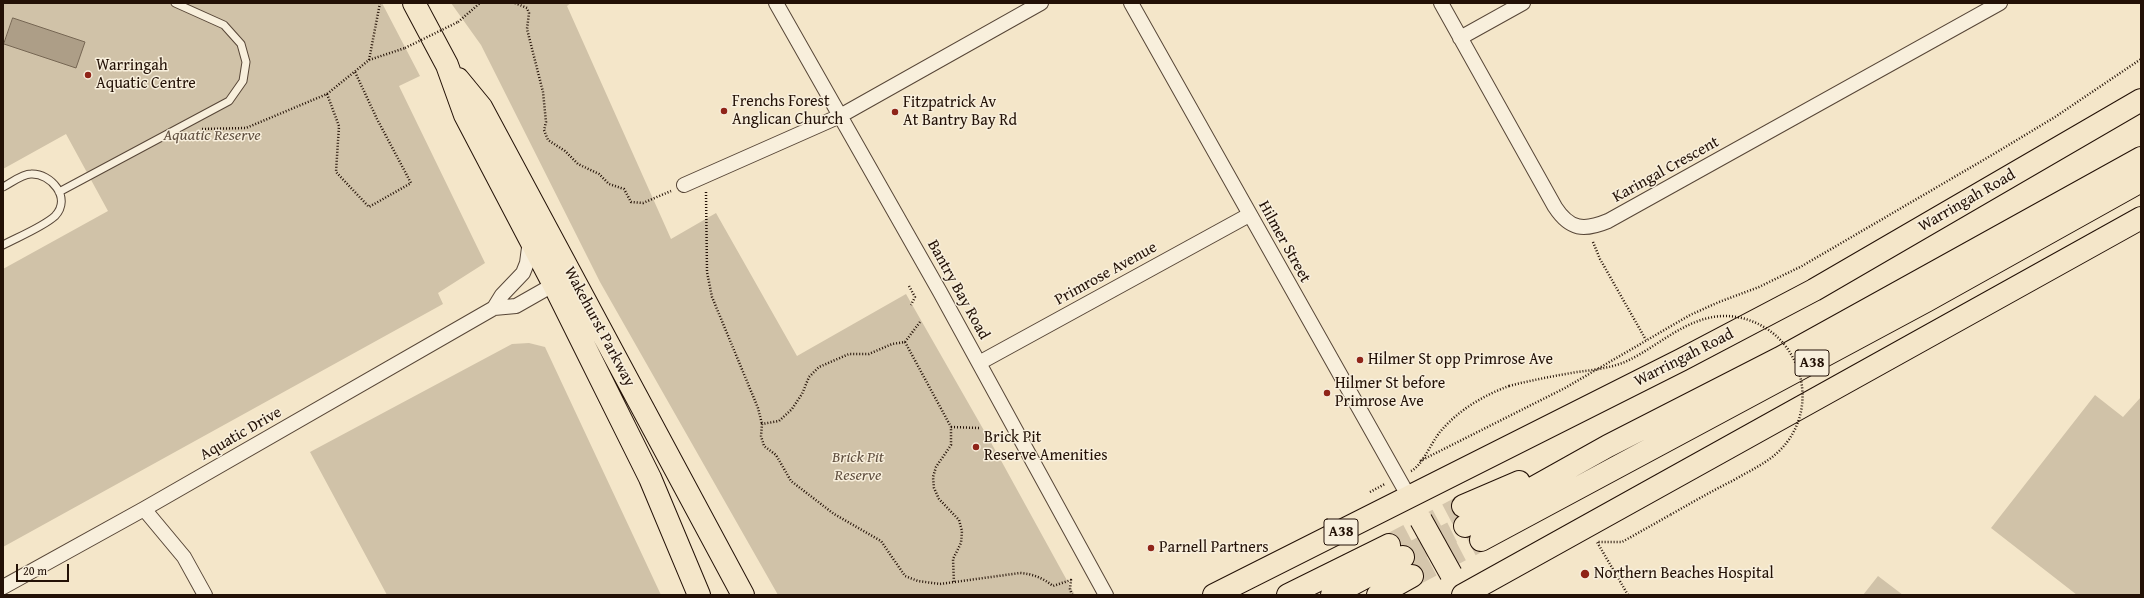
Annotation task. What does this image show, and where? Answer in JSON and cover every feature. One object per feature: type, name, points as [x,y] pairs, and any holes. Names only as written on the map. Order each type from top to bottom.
[{"type":"main road","name":"Wakehurst Parkway","points":[[414,3],[447,65],[465,115],[530,238],[562,280],[743,595]]},
{"type":"main road","name":"Wakehurst Parkway","points":[[447,65],[481,107],[562,280],[650,478],[699,595]]},
{"type":"main road","name":"Warringah Road","points":[[1214,595],[1681,360],[1814,290],[2141,100]]},
{"type":"main road","name":"A38","points":[[1464,516],[1608,446],[1780,358],[2141,158]]},
{"type":"main road","name":"A38","points":[[1481,540],[1926,302],[2141,181]]},
{"type":"main road","name":"A38","points":[[1463,595],[2141,218]]},
{"type":"main road","points":[[1409,497],[1463,595]]},
{"type":"main road","points":[[1288,595],[1401,559]]},
{"type":"main road","points":[[1332,595],[1401,559]]},
{"type":"main road","points":[[1378,595],[1401,559]]},
{"type":"street","name":"Bantry Bay Road","points":[[776,3],[979,362],[1106,595]]},
{"type":"street","points":[[684,185],[840,116],[1041,3]]},
{"type":"street","name":"Hilmer Street","points":[[1132,3],[1249,215],[1409,497]]},
{"type":"street","points":[[1441,3],[1555,208],[1562,218],[1570,224],[1587,228]]},
{"type":"street","points":[[1460,38],[1523,3]]},
{"type":"street","name":"Karingal Crescent","points":[[1587,228],[1608,222],[2000,3]]},
{"type":"street","name":"Primrose Avenue","points":[[979,362],[1249,215]]},
{"type":"street","name":"Aquatic Drive","points":[[494,308],[502,295],[523,272],[527,263],[530,238]]},
{"type":"street","name":"Aquatic Drive","points":[[3,587],[144,509],[494,308],[516,306],[562,280]]},
{"type":"street","points":[[144,509],[184,557],[205,595]]},
{"type":"lane","points":[[60,192],[229,101],[243,81],[246,62],[241,44],[224,25],[175,3]]},
{"type":"lane","points":[[3,187],[29,174],[42,174],[54,182],[60,192],[61,204],[55,216],[3,245]]},
{"type":"path","points":[[369,60],[380,3]]},
{"type":"path","points":[[195,119],[202,130],[246,128],[327,94],[369,60],[405,48],[458,22],[480,3]]},
{"type":"path","points":[[515,3],[527,8],[529,13],[527,29],[543,92],[546,115],[544,130],[548,140],[565,151],[578,164],[599,174],[609,184],[624,189],[631,202],[643,203],[684,185]]},
{"type":"path","points":[[1628,595],[1597,542],[1622,542],[1769,460],[1786,443],[1793,433],[1802,411],[1802,382],[1795,359],[1780,339],[1755,322],[1739,317],[1726,316],[1705,319],[1685,326],[1623,362],[1509,386],[1486,397],[1456,417],[1441,431],[1420,461],[1565,388],[1646,340],[1690,315],[1759,287],[1802,266],[1992,156],[2055,117],[2141,59]]},
{"type":"path","points":[[327,94],[339,126],[336,172],[368,207],[411,183],[377,119],[355,72]]},
{"type":"path","points":[[703,176],[707,202],[708,272],[712,297],[758,408],[762,424],[761,436],[764,446],[776,455],[791,482],[834,514],[881,542],[905,576],[918,581],[940,584],[1020,573],[1043,579],[1053,586],[1071,580],[1070,589],[1072,595]]},
{"type":"path","points":[[1587,228],[1600,259],[1646,340]]},
{"type":"path","points":[[908,286],[915,298],[911,305]]},
{"type":"path","points":[[762,424],[779,421],[792,409],[802,394],[809,378],[819,367],[849,354],[869,354],[901,342],[905,342],[920,322]]},
{"type":"path","points":[[905,342],[951,427],[951,445],[936,467],[933,476],[934,488],[939,499],[959,520],[962,531],[961,543],[953,559],[954,583]]},
{"type":"path","points":[[951,427],[979,428]]},
{"type":"path","points":[[1032,581],[1034,576]]},
{"type":"green space","name":"Aquatic Reserve","points":[[3,3],[382,3],[420,76],[399,86],[485,263],[438,293],[443,304],[3,547],[3,269],[108,211],[66,134],[3,169]]},
{"type":"green space","name":"Brick Pit Reserve","points":[[451,3],[571,3],[567,6],[671,239],[716,213],[797,356],[906,294],[998,455],[1075,595],[778,595],[600,282],[481,45]]},
{"type":"green space","points":[[529,343],[545,347],[661,595],[387,595],[310,452],[512,344]]},
{"type":"green space","points":[[2095,395],[2123,417],[2141,397],[2141,595],[2077,595],[1991,528]]},
{"type":"green space","points":[[1878,576],[1903,595],[1863,595]]},
{"type":"shaded area","points":[[13,18],[85,42],[76,68],[4,44]]},
{"type":"tunnel","points":[[1389,545],[1463,506]]},
{"type":"tunnel","points":[[1403,557],[1465,526]]},
{"type":"tunnel","points":[[1412,576],[1481,540]]},
{"type":"place","name":"Warringah Aquatic Centre","points":[[88,75]]},
{"type":"place","name":"Frenchs Forest Anglican Church","points":[[724,111]]},
{"type":"place","name":"Fitzpatrick Av At Bantry Bay Rd","points":[[895,112]]},
{"type":"place","name":"Hilmer St opp Primrose Ave","points":[[1360,360]]},
{"type":"place","name":"Hilmer St before Primrose Ave","points":[[1327,393]]},
{"type":"place","name":"Brick Pit Reserve Amenities","points":[[976,447]]},
{"type":"place","name":"Parnell Partners","points":[[1151,548]]},
{"type":"place","name":"Northern Beaches Hospital","points":[[1585,574]]}]
